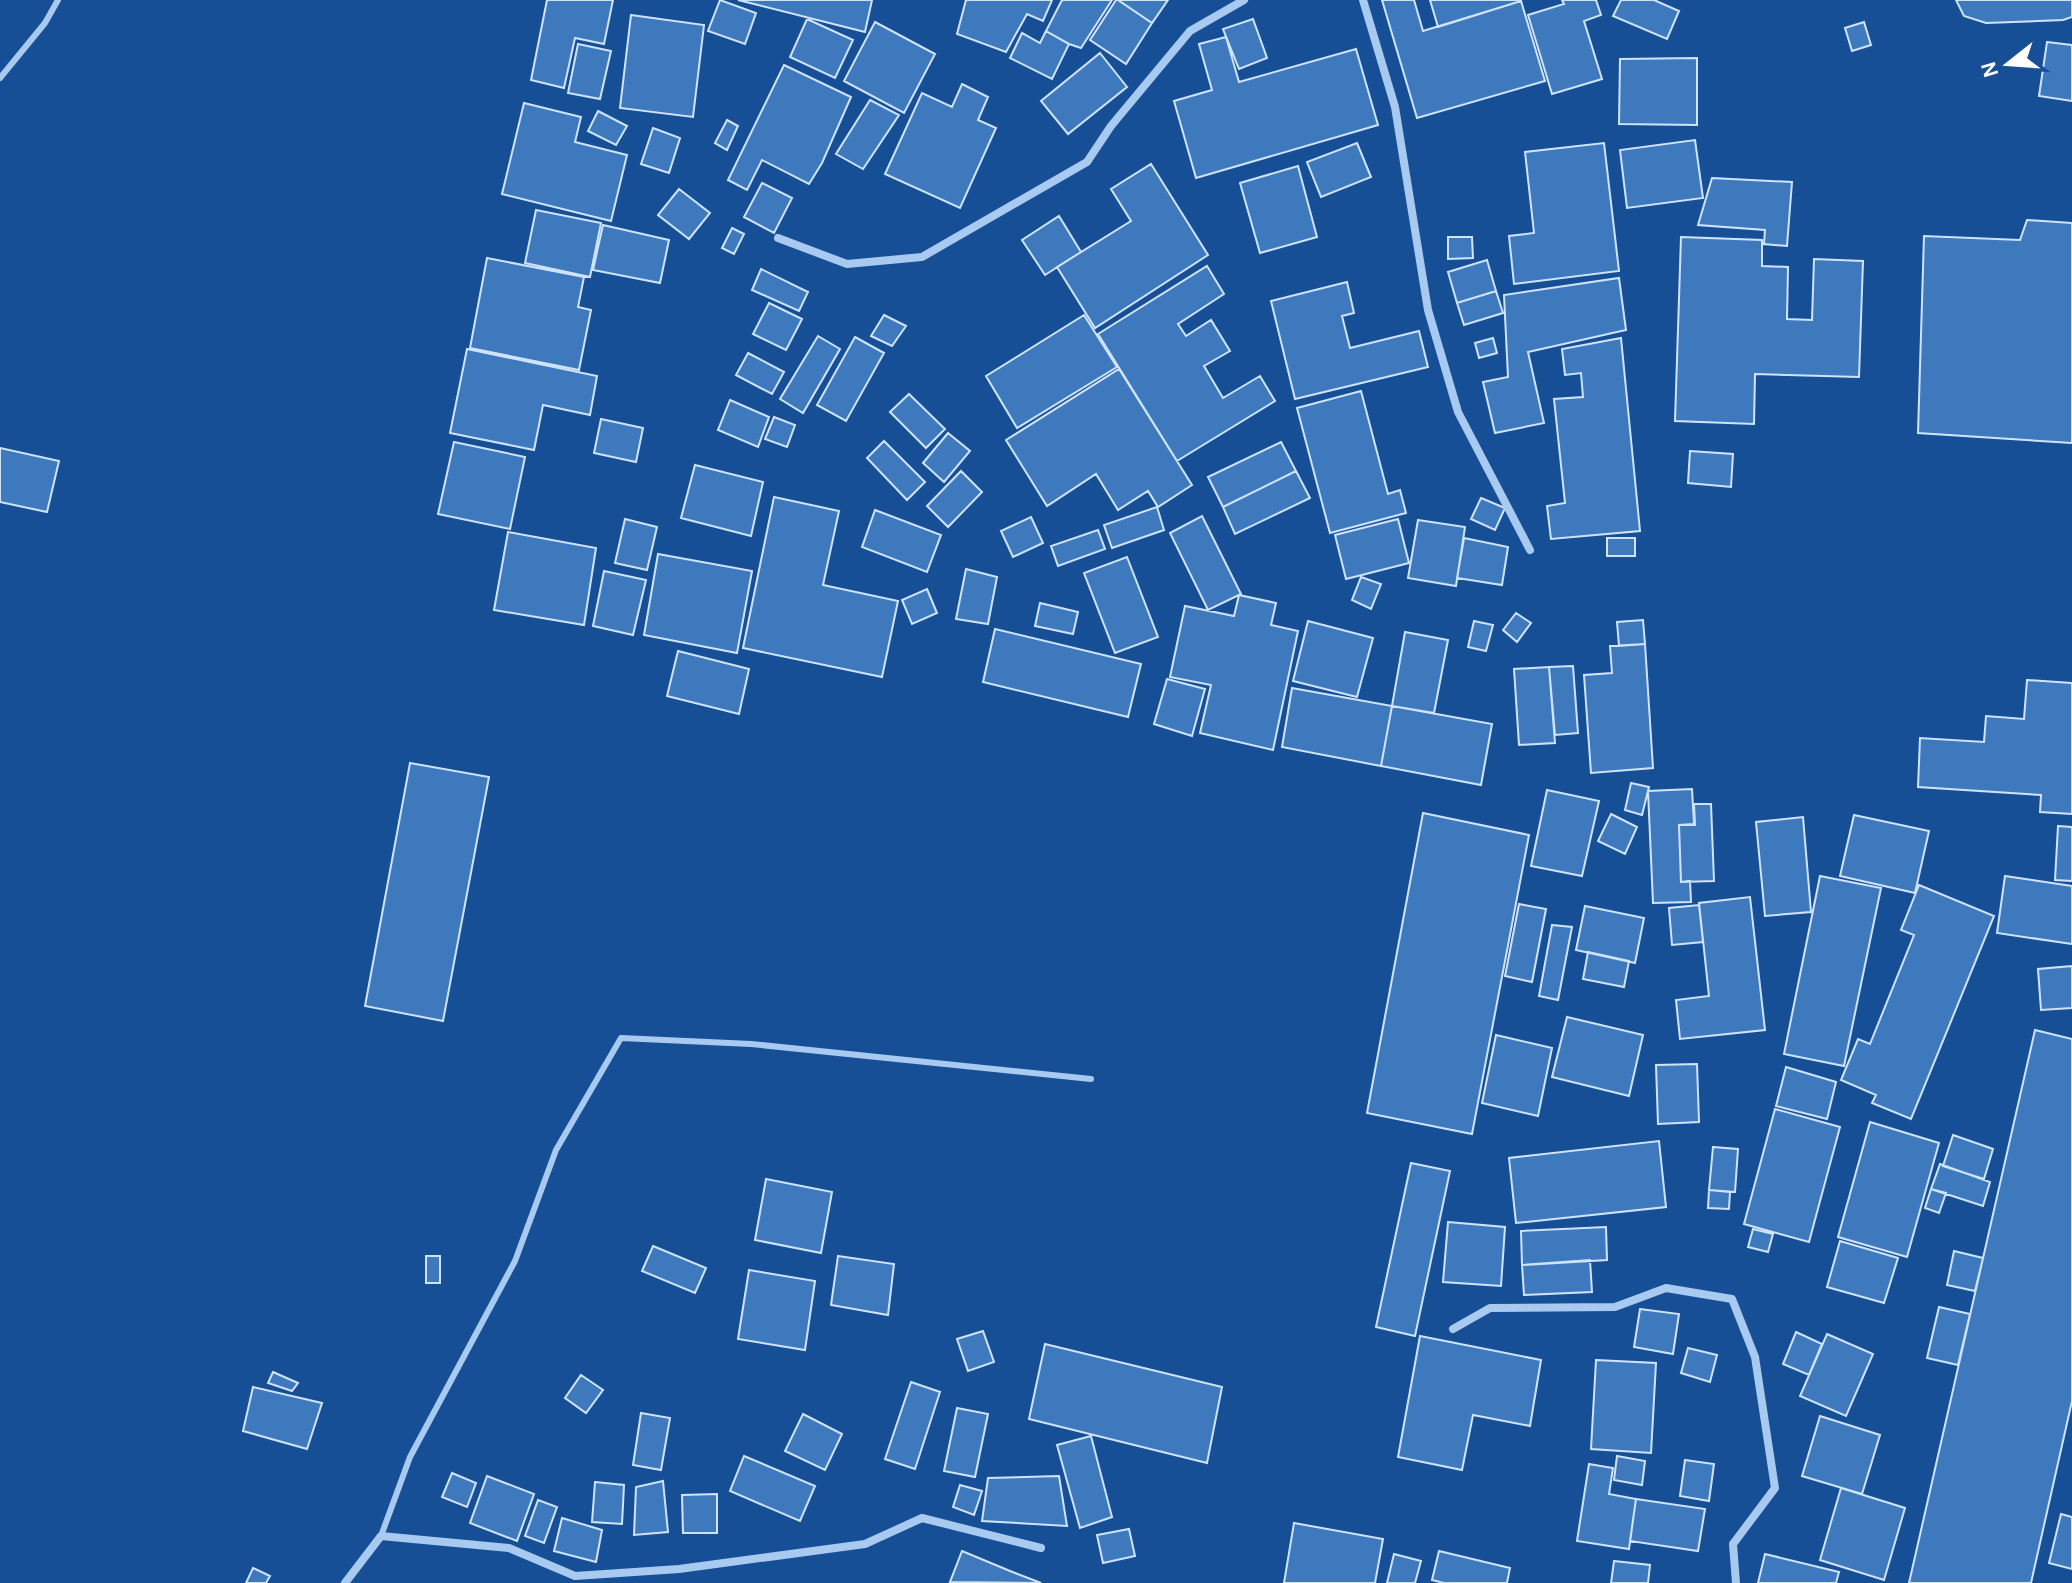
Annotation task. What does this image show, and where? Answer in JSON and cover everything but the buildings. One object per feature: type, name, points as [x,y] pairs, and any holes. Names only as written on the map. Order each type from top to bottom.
[{"type":"street","points":[[778,238],[847,264],[922,257],[1087,162],[1111,126],[1190,31],[1244,0]]},
{"type":"street","points":[[1363,0],[1395,107],[1428,310],[1458,412],[1530,550]]},
{"type":"street","points":[[1453,1329],[1490,1308],[1615,1307],[1666,1288],[1732,1299],[1755,1357],[1775,1488],[1733,1544],[1736,1583]]},
{"type":"street","points":[[345,1583],[381,1536],[509,1548],[575,1576],[679,1569],[865,1544],[922,1518],[1041,1548]]},
{"type":"lane","points":[[0,78],[45,23],[58,0]]},
{"type":"lane","points":[[381,1536],[410,1457],[515,1261],[556,1150],[621,1038],[751,1044],[1091,1079]]}]
